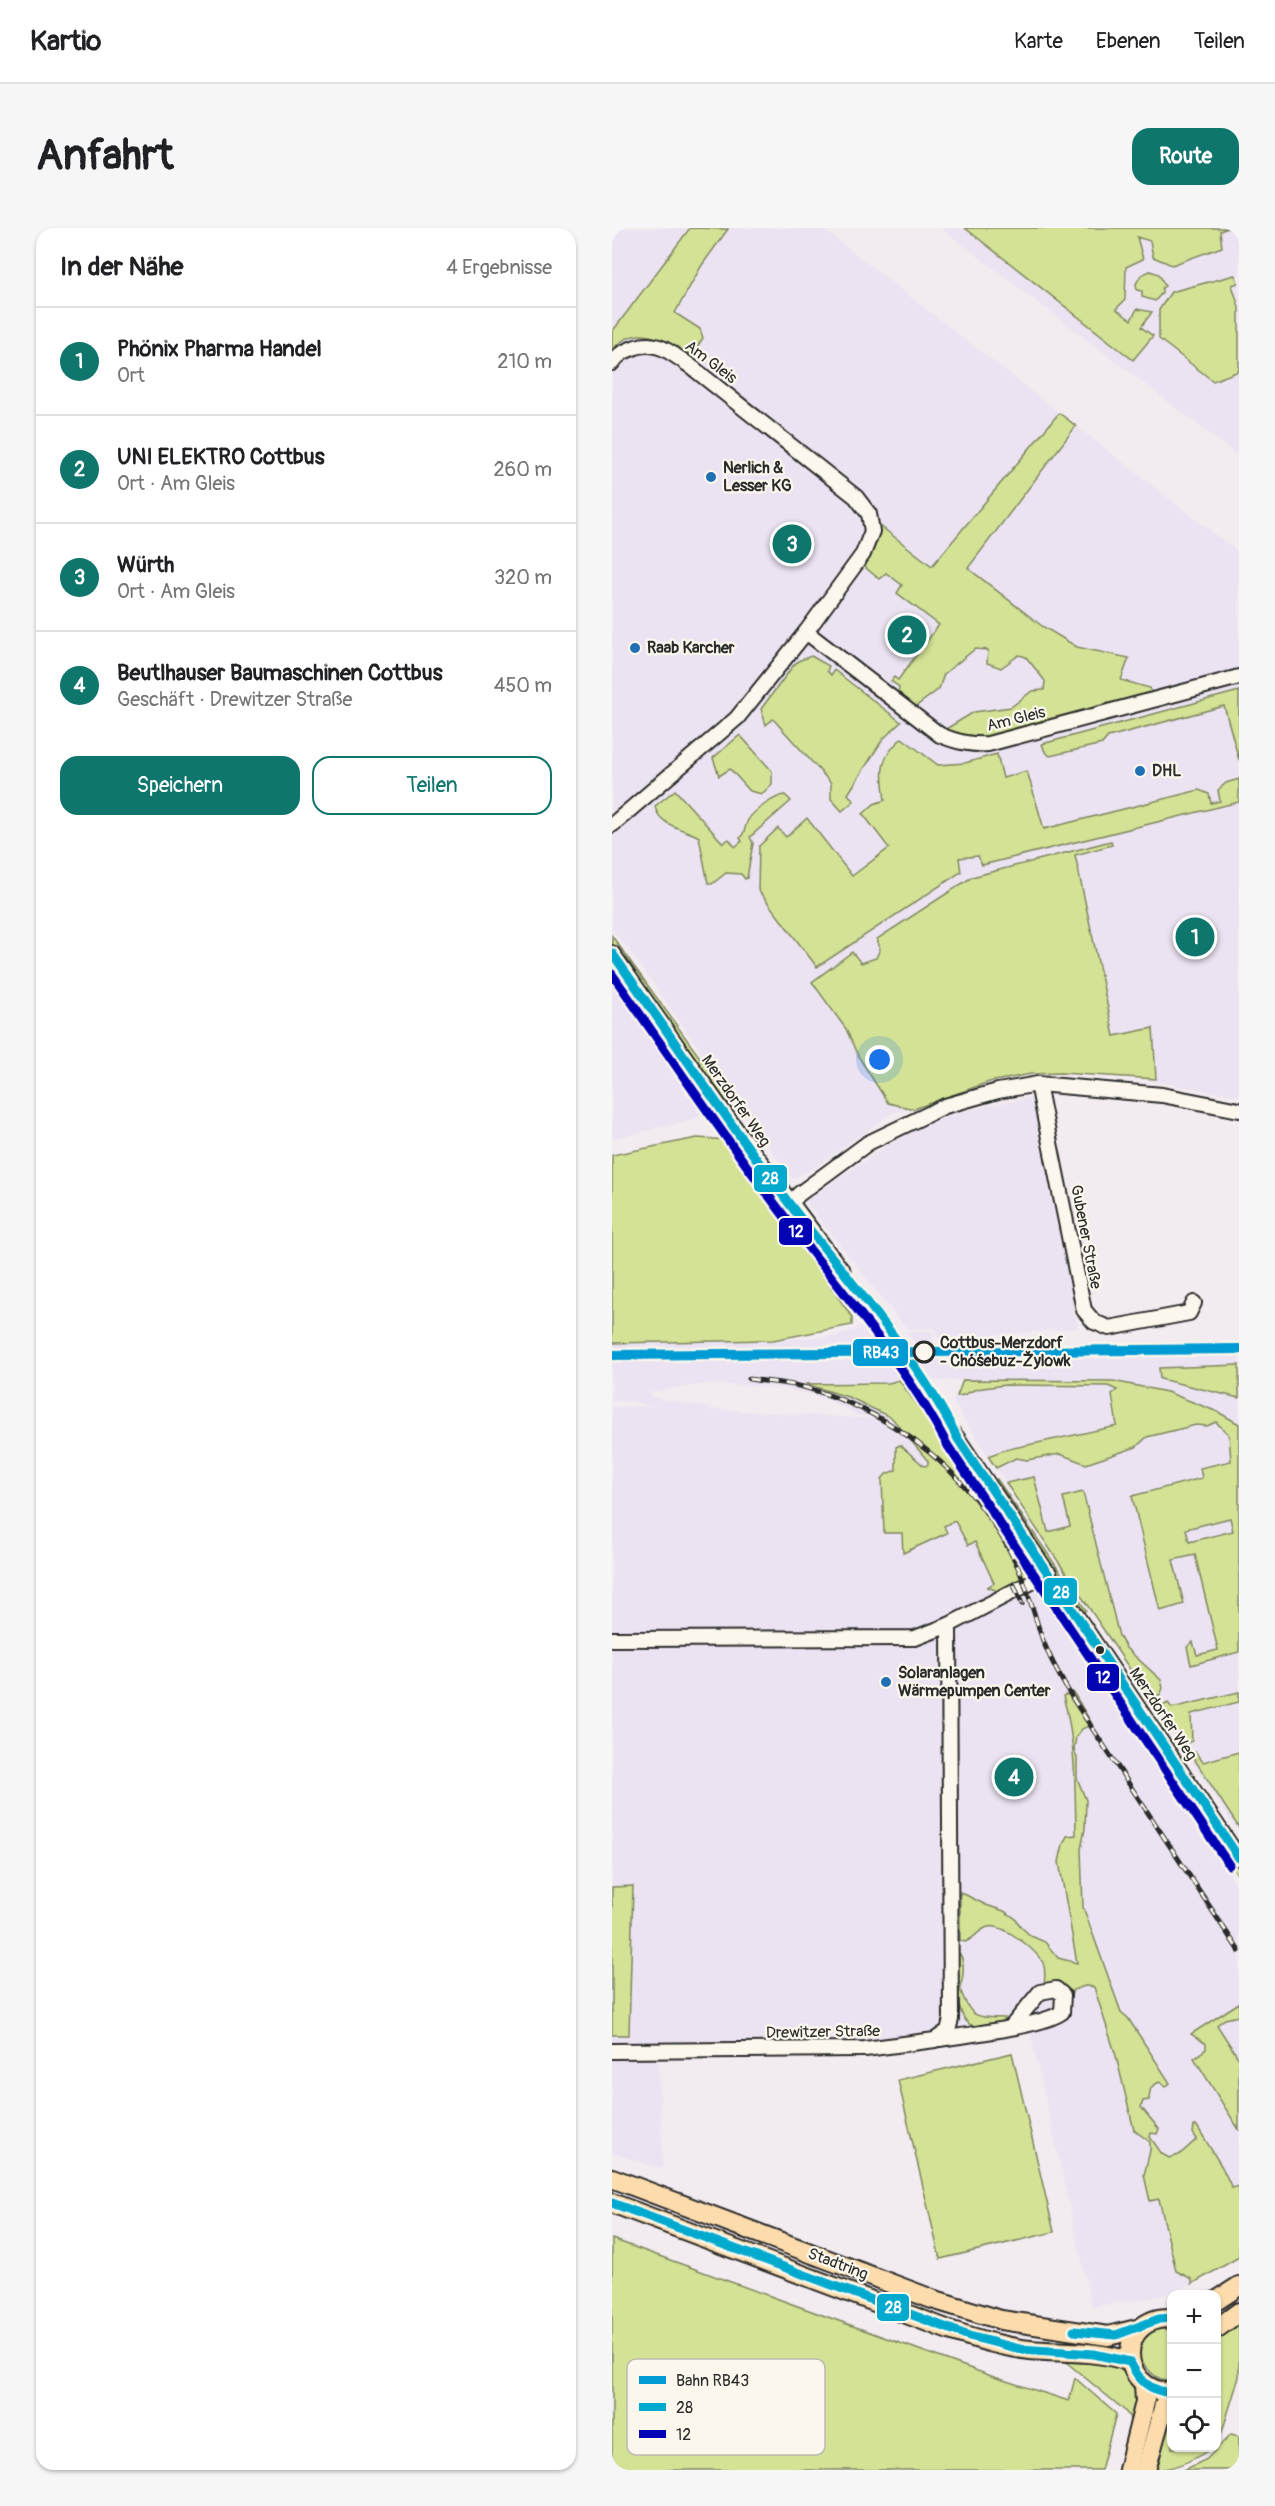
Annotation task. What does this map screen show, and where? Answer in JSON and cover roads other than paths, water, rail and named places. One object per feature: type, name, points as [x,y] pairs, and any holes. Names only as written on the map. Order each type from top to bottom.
[{"type":"main road","name":"Stadtring","points":[[612,2178],[932,2299],[1001,2320],[1108,2336],[1141,2328],[1149,2321],[1167,2317]]},
{"type":"main road","name":"Stadtring","points":[[612,2203],[949,2330],[998,2344],[1047,2351],[1113,2355],[1130,2362]]},
{"type":"main road","points":[[1221,2298],[1239,2286]]},
{"type":"main road","points":[[1221,2325],[1239,2312]]},
{"type":"main road","points":[[1141,2328],[1131,2346],[1130,2362],[1135,2374],[1144,2384],[1156,2392],[1167,2393]]},
{"type":"main road","points":[[1128,2470],[1145,2402],[1144,2384]]},
{"type":"main road","points":[[1146,2470],[1164,2405],[1169,2398]]},
{"type":"street","name":"Am Gleis","points":[[612,363],[620,352],[647,343],[662,346],[856,498],[869,514],[872,531],[863,554],[806,632],[736,718],[612,825]]},
{"type":"street","name":"Am Gleis","points":[[806,632],[940,735],[965,743],[988,744],[1236,680]]},
{"type":"street","name":"Merzdorfer Weg","points":[[612,953],[790,1204],[861,1293],[941,1405],[958,1439],[1239,1858]]},
{"type":"street","points":[[790,1204],[868,1143],[945,1106],[998,1091],[1038,1084],[1162,1095],[1239,1110]]},
{"type":"street","name":"Gubener Straße","points":[[1038,1084],[1084,1310],[1094,1322],[1109,1328],[1189,1313],[1194,1302]]},
{"type":"street","points":[[612,1639],[915,1638],[948,1625],[1049,1573]]},
{"type":"street","points":[[935,2040],[948,2031],[951,2019],[948,1625]]},
{"type":"street","name":"Drewitzer Straße","points":[[612,2051],[865,2049],[935,2040],[1012,2026]]},
{"type":"railway","points":[[749,1379],[807,1388],[840,1399],[872,1414],[929,1452],[978,1502],[998,1530],[1015,1561],[1045,1646],[1056,1669],[1239,1951]]},
{"type":"railway","points":[[1014,1585],[1022,1604]]},
{"type":"rail line","name":"RB43","points":[[612,1355],[1239,1349]]},
{"type":"place","name":"Nerlich & Lesser KG","points":[[711,477]]},
{"type":"place","name":"Würth","points":[[792,544]]},
{"type":"place","name":"UNI ELEKTRO Cottbus","points":[[907,635]]},
{"type":"place","name":"Raab Karcher","points":[[635,648]]},
{"type":"place","name":"DHL","points":[[1140,771]]},
{"type":"place","name":"Phönix Pharma Handel","points":[[1195,937]]},
{"type":"place","name":"Cottbus-Merzdorf - Chóśebuz-Žylowk","points":[[924,1352]]},
{"type":"place","name":"Solaranlagen Wärmepumpen Center","points":[[886,1682]]},
{"type":"place","name":"Beutlhauser Baumaschinen Cottbus","points":[[1014,1777]]}]
